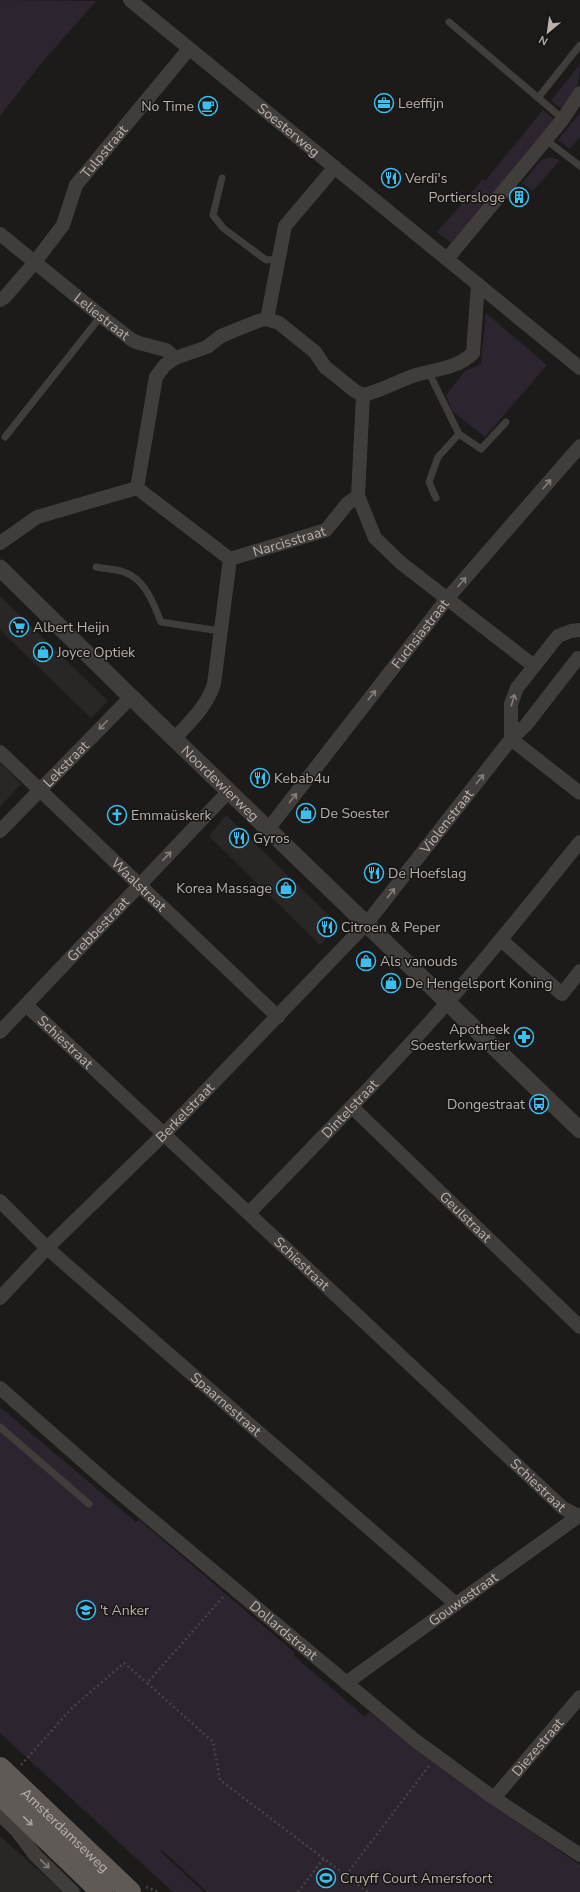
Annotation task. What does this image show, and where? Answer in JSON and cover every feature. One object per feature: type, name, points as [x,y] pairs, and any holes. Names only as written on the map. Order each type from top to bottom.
[{"type":"main road","name":"Amsterdamseweg","points":[[9,1768],[130,1892]]},
{"type":"main road","name":"Amsterdamseweg","points":[[0,1794],[102,1892]]},
{"type":"street","name":"Soesterweg","points":[[130,0],[189,50],[580,368]]},
{"type":"street","name":"Tulpstraat","points":[[0,300],[5,297],[35,262],[63,224],[76,185],[189,50]]},
{"type":"street","points":[[447,259],[563,120],[580,93]]},
{"type":"street","points":[[267,319],[285,226],[334,167]]},
{"type":"street","points":[[0,234],[35,262]]},
{"type":"street","name":"Leliestraat","points":[[35,262],[138,344],[166,350],[175,358]]},
{"type":"street","points":[[138,488],[156,377],[164,365],[175,358],[207,347],[221,336],[258,321],[267,319],[279,323],[315,352],[325,367],[355,391],[363,395],[374,393],[412,376],[429,373],[465,361],[473,353],[478,284]]},
{"type":"street","points":[[363,395],[358,496],[375,538],[401,564],[534,666]]},
{"type":"street","name":"Fuchsiastraat","points":[[269,828],[446,600],[580,446]]},
{"type":"street","points":[[0,543],[37,517],[138,488]]},
{"type":"street","points":[[138,488],[230,559],[214,684],[210,696],[203,708],[175,738]]},
{"type":"street","name":"Narcisstraat","points":[[230,559],[326,530],[347,504],[358,496]]},
{"type":"street","name":"Noordewierweg","points":[[0,568],[131,697],[269,828],[580,1130]]},
{"type":"street","points":[[580,630],[571,631],[558,636],[517,688],[511,704],[511,739],[580,793]]},
{"type":"street","name":"Violenstraat","points":[[367,923],[511,739],[526,725],[578,658]]},
{"type":"street","name":"Lekstraat","points":[[0,831],[131,697]]},
{"type":"street","name":"Waalstraat","points":[[0,752],[278,1017]]},
{"type":"street","name":"Grebbestraat","points":[[0,1032],[229,791]]},
{"type":"street","name":"Dintelstraat","points":[[249,1213],[352,1107],[448,1003],[580,842]]},
{"type":"street","name":"Berkelstraat","points":[[0,1298],[47,1248],[163,1135],[367,923]]},
{"type":"street","points":[[501,940],[562,994],[580,971]]},
{"type":"street","name":"Schiestraat","points":[[26,1005],[163,1135],[249,1213],[563,1508],[579,1516]]},
{"type":"street","name":"Geulstraat","points":[[352,1107],[580,1327]]},
{"type":"street","name":"Spaarnestraat","points":[[0,1201],[47,1248],[456,1604]]},
{"type":"street","name":"Dollardstraat","points":[[0,1388],[108,1483],[346,1683],[437,1756],[494,1798],[580,1854]]},
{"type":"street","name":"Gouwestraat","points":[[346,1683],[579,1516]]},
{"type":"street","name":"Diezestraat","points":[[494,1798],[580,1697]]},
{"type":"street","points":[[0,1814],[18,1832],[35,1855],[73,1892]]},
{"type":"lane","points":[[449,22],[563,120]]},
{"type":"lane","points":[[538,98],[580,45]]},
{"type":"lane","points":[[546,140],[580,166]]},
{"type":"lane","points":[[222,178],[213,215],[223,228],[266,260],[279,259]]},
{"type":"lane","points":[[5,437],[101,316]]},
{"type":"lane","points":[[429,373],[459,434],[481,449],[506,422]]},
{"type":"lane","points":[[436,498],[428,482],[438,457],[459,434]]},
{"type":"lane","points":[[96,567],[125,572],[138,581],[149,594],[161,622],[220,631]]},
{"type":"lane","points":[[0,1427],[89,1504]]},
{"type":"path","points":[[147,1683],[232,1587]]},
{"type":"path","points":[[9,1768],[72,1708],[124,1663],[213,1742],[220,1780],[368,1892]]},
{"type":"path","points":[[346,1875],[437,1756]]},
{"type":"path","points":[[298,1892],[324,1858]]},
{"type":"shaded area","points":[[0,0],[96,1],[39,66],[0,116]]},
{"type":"shaded area","points":[[580,64],[576,88],[562,109],[551,101]]},
{"type":"shaded area","points":[[543,110],[554,119],[451,243],[437,232],[483,179],[485,181]]},
{"type":"shaded area","points":[[580,113],[580,137],[570,149],[558,140]]},
{"type":"shaded area","points":[[550,157],[560,160],[533,191],[522,183],[541,160]]},
{"type":"shaded area","points":[[486,313],[547,365],[485,437],[452,411],[446,395],[465,371],[481,364]]},
{"type":"shaded area","points":[[0,596],[108,701],[91,718],[0,630]]},
{"type":"shaded area","points":[[0,762],[21,784],[0,807]]},
{"type":"shaded area","points":[[226,815],[339,925],[320,945],[209,836]]},
{"type":"shaded area","points":[[0,1407],[136,1522],[139,1520],[144,1524],[295,1653],[293,1655],[365,1717],[369,1712],[497,1808],[580,1865],[580,1892],[207,1892],[161,1849],[161,1852],[204,1892],[173,1892],[0,1733]]},
{"type":"shaded area","points":[[0,1836],[63,1892],[0,1892]]},
{"type":"place","name":"Leeffijn","points":[[384,103]]},
{"type":"place","name":"No Time","points":[[208,106]]},
{"type":"place","name":"Verdi's","points":[[391,178]]},
{"type":"place","name":"Portiersloge","points":[[519,197]]},
{"type":"place","name":"Albert Heijn","points":[[19,627]]},
{"type":"place","name":"Joyce Optiek","points":[[43,652]]},
{"type":"place","name":"Kebab4u","points":[[260,778]]},
{"type":"place","name":"De Soester","points":[[306,813]]},
{"type":"place","name":"Emmaüskerk","points":[[117,815]]},
{"type":"place","name":"Gyros","points":[[239,838]]},
{"type":"place","name":"De Hoefslag","points":[[374,873]]},
{"type":"place","name":"Korea Massage","points":[[286,888]]},
{"type":"place","name":"Citroen & Peper","points":[[327,927]]},
{"type":"place","name":"Als vanouds","points":[[366,961]]},
{"type":"place","name":"De Hengelsport Koning","points":[[391,983]]},
{"type":"place","name":"Apotheek Soesterkwartier","points":[[524,1037]]},
{"type":"place","name":"Dongestraat","points":[[539,1104]]},
{"type":"place","name":"'t Anker","points":[[86,1610]]},
{"type":"place","name":"Cruyff Court Amersfoort","points":[[326,1878]]}]
